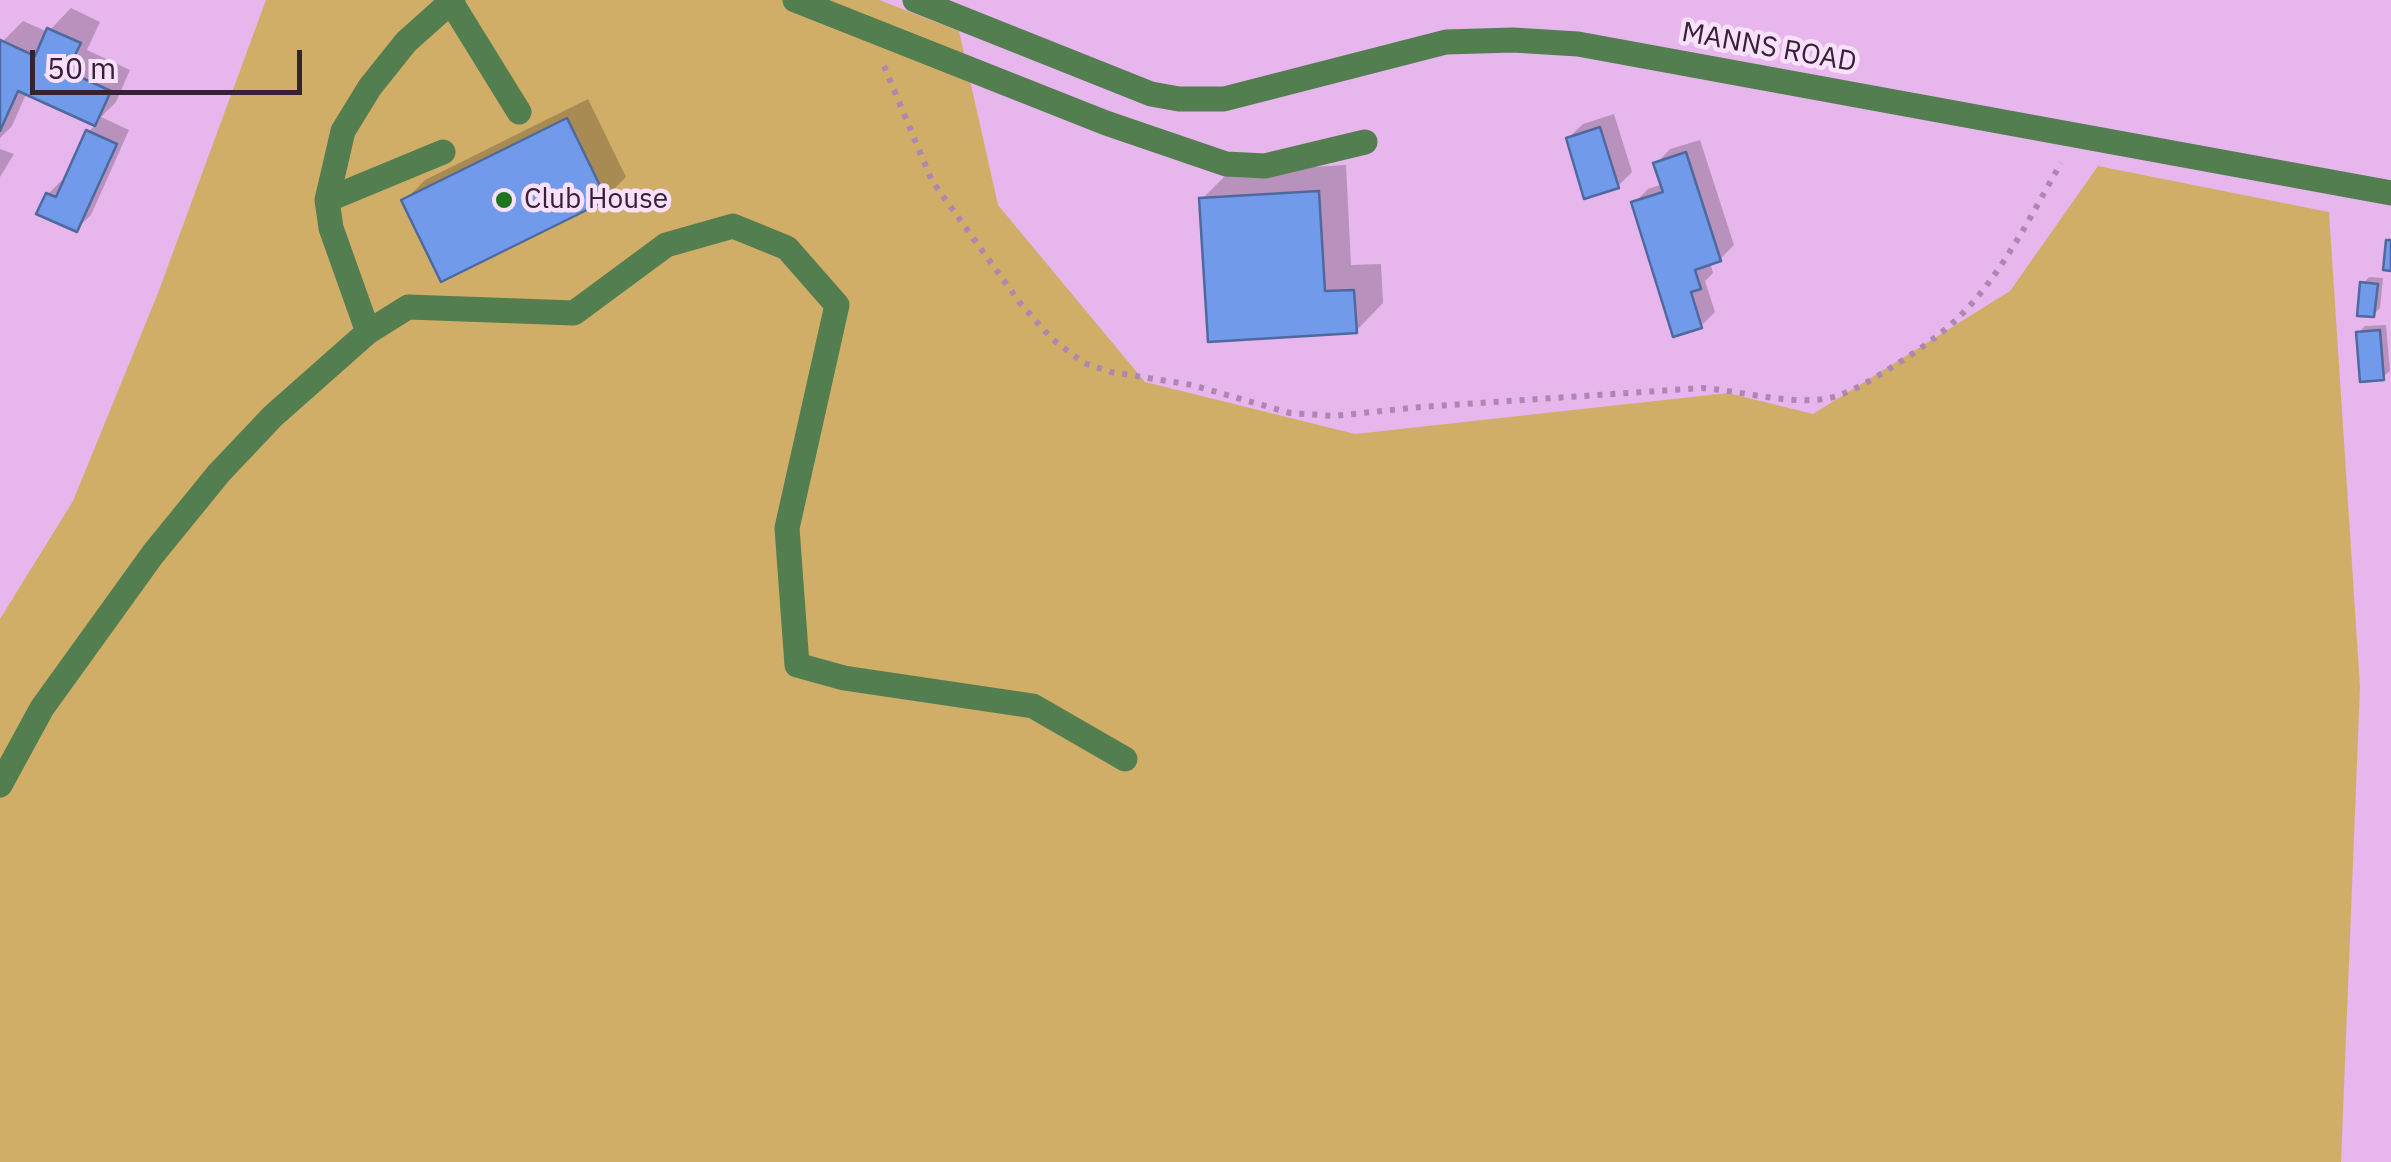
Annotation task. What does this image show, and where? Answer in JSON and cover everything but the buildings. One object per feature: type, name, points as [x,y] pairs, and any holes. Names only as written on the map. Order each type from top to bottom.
[{"type":"street","points":[[795,0],[1106,123],[1226,164],[1265,166],[1365,142]]},
{"type":"street","name":"MANNS ROAD","points":[[915,0],[1151,94],[1179,99],[1224,99],[1446,42],[1513,40],[1578,44],[2391,193]]},
{"type":"street","points":[[368,332],[331,228],[327,200],[343,131],[370,87],[406,42],[452,1],[519,112]]},
{"type":"street","points":[[327,200],[443,152]]},
{"type":"street","points":[[0,784],[42,708],[153,554],[260,430],[368,332],[408,307],[574,312],[666,245],[733,226],[787,248],[837,305],[788,528],[797,665],[844,678],[1032,706],[1125,759]]},
{"type":"path","points":[[872,31],[932,181],[1020,303],[1052,339],[1084,363],[1111,372],[1192,385],[1305,414],[1334,416],[1420,406],[1702,388],[1794,401],[1829,399],[1868,382],[1913,354],[1959,317],[1996,273],[2077,134]]},
{"type":"shaded area","points":[[266,0],[879,0],[959,31],[998,205],[1145,382],[1355,434],[1728,393],[1813,414],[2010,291],[2098,166],[2329,212],[2360,687],[2341,1162],[0,1162],[0,619],[73,501],[158,293]]},
{"type":"place","name":"Club House","points":[[504,200]]}]
